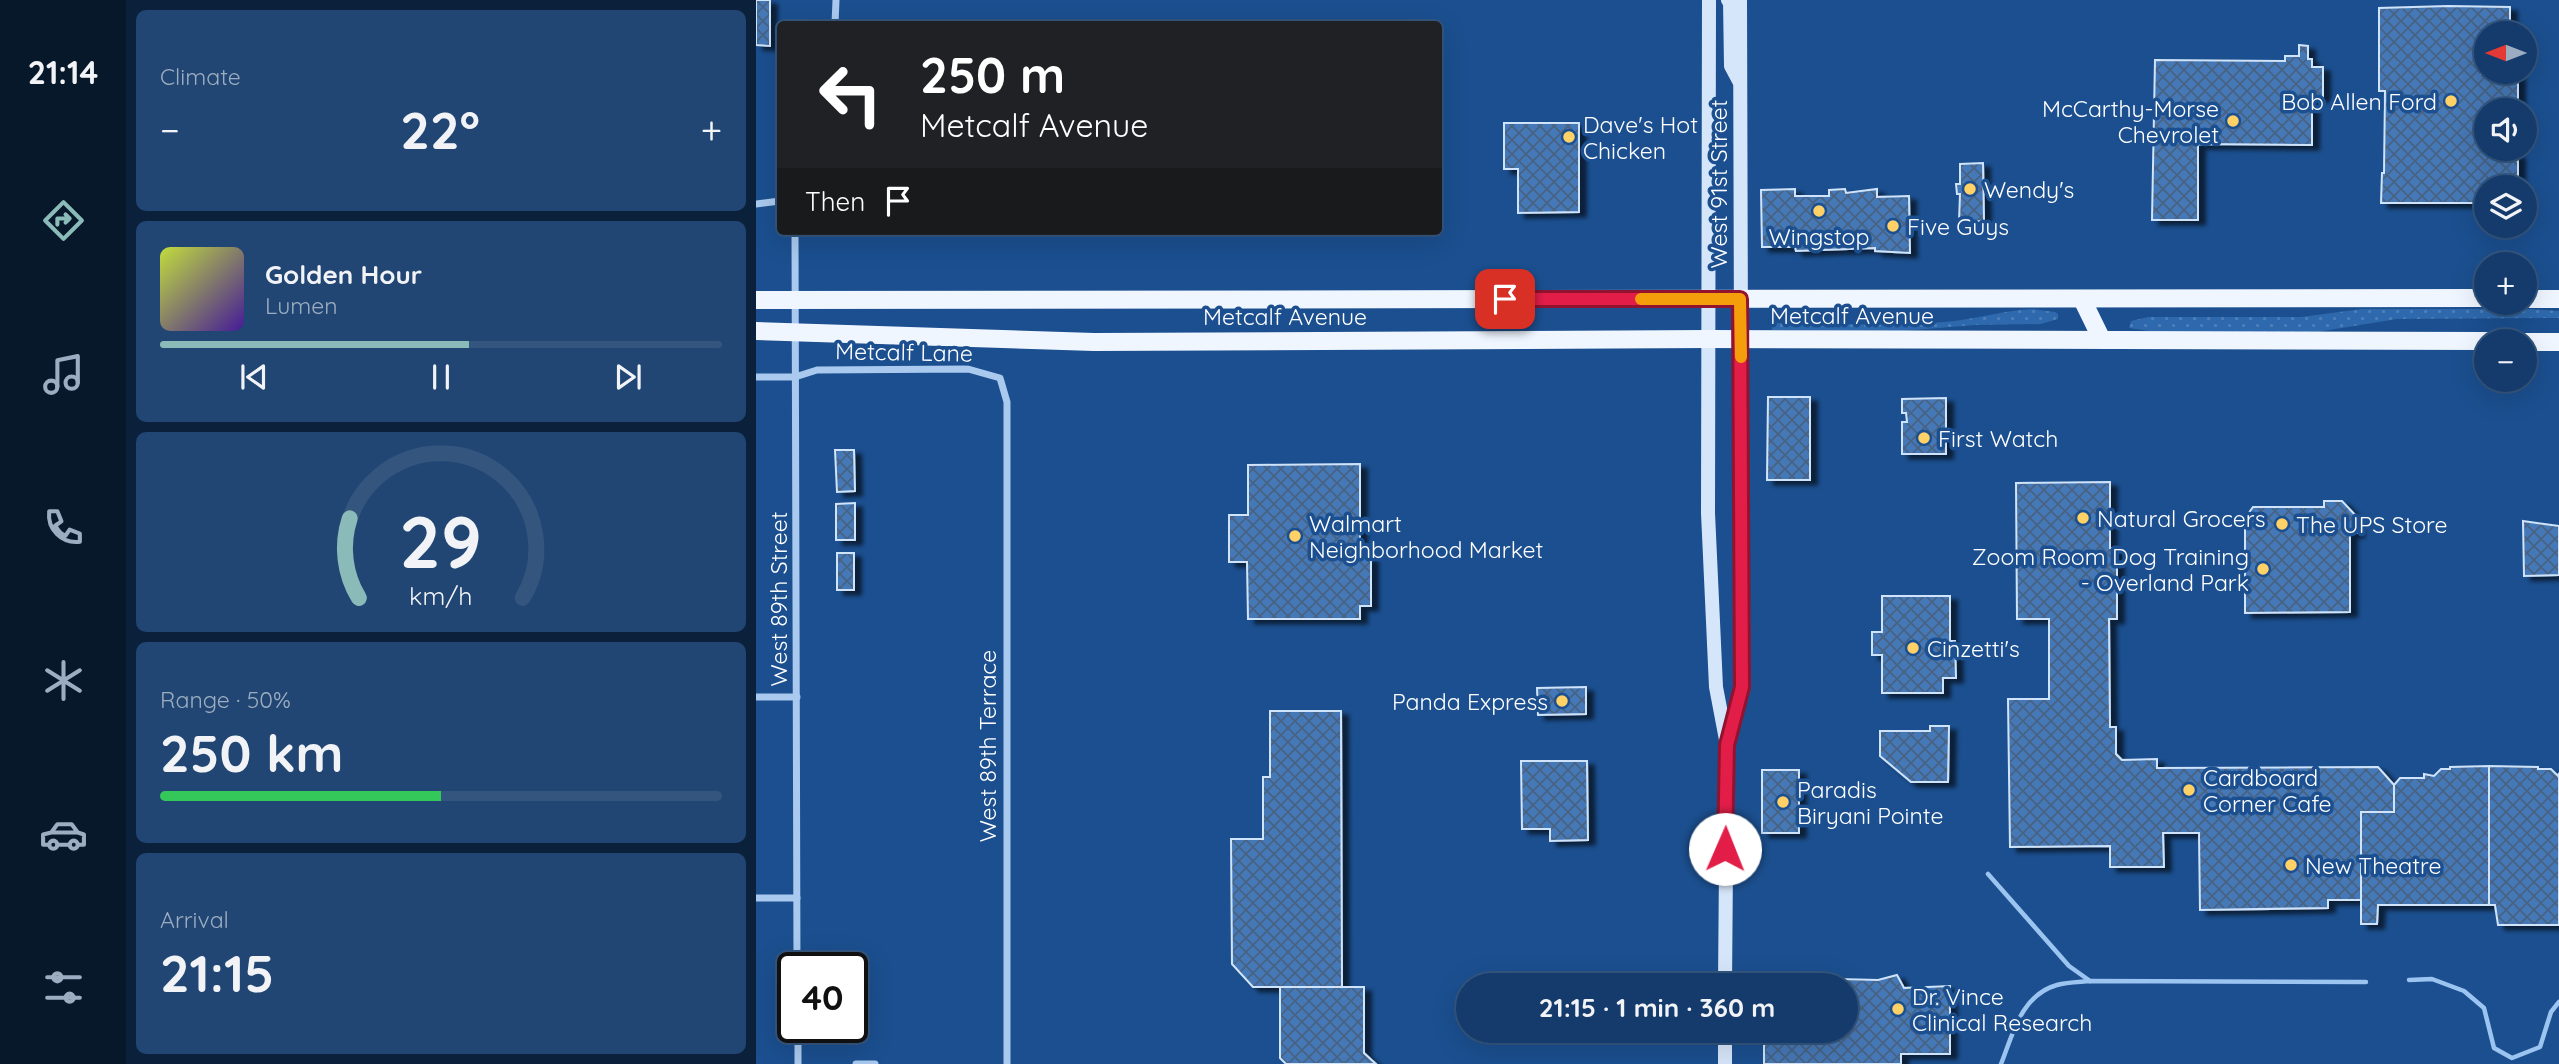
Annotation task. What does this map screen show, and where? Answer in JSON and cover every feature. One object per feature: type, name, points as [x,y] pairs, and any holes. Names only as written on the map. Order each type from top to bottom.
[{"type":"main road","name":"Metcalf Avenue","points":[[756,300],[2474,298]]},
{"type":"main road","points":[[2080,340],[2082,299]]},
{"type":"main road","points":[[2082,299],[2102,340]]},
{"type":"main road","points":[[2537,299],[2559,299]]},
{"type":"main road","name":"Metcalf Avenue","points":[[756,331],[1094,342],[1708,339],[2474,341]]},
{"type":"main road","points":[[2537,342],[2559,342]]},
{"type":"street","points":[[835,0],[835,21]]},
{"type":"street","name":"West 91st Street","points":[[1709,0],[1708,513],[1716,674],[1727,745],[1725,973]]},
{"type":"street","points":[[1728,0],[1731,66],[1741,86]]},
{"type":"street","name":"West 91st Street","points":[[1727,745],[1742,687],[1740,0]]},
{"type":"street","points":[[756,204],[777,201]]},
{"type":"street","name":"West 89th Street","points":[[796,235],[797,952]]},
{"type":"street","name":"Metcalf Lane","points":[[756,377],[795,377],[817,370],[968,369],[1000,378],[1007,402],[1007,428]]},
{"type":"street","name":"West 89th Terrace","points":[[1007,428],[1007,1064]]},
{"type":"street","points":[[756,697],[797,697]]},
{"type":"street","points":[[756,898],[797,898]]},
{"type":"street","points":[[798,1043],[798,1064]]},
{"type":"street","points":[[1725,1043],[1725,1064]]},
{"type":"street","points":[[856,1064],[875,1064]]},
{"type":"shaded area","points":[[2033,309],[2055,312],[2058,319],[2041,324],[1975,325],[1890,332],[1772,330],[1771,323],[1922,323],[1955,321]]},
{"type":"shaded area","points":[[2362,309],[2474,309],[2474,315],[2537,315],[2537,309],[2559,311],[2559,318],[2397,319],[2317,332],[2162,333],[2129,328],[2131,321],[2148,317],[2301,317]]},
{"type":"building","points":[[756,0],[770,0],[770,46],[756,45]]},
{"type":"building","name":"Bob Allen Ford","points":[[2510,7],[2510,21],[2474,21],[2474,84],[2518,84],[2518,98],[2474,98],[2474,161],[2518,161],[2518,175],[2474,175],[2474,203],[2381,203],[2385,91],[2379,91],[2379,8]]},
{"type":"building","name":"McCarthy-Morse Chevrolet","points":[[2299,45],[2308,46],[2308,59],[2312,59],[2312,67],[2323,67],[2323,97],[2312,97],[2312,145],[2198,144],[2198,220],[2152,220],[2155,60],[2285,61],[2285,56],[2299,56]]},
{"type":"building","points":[[1504,123],[1579,123],[1579,212],[1518,213],[1518,169],[1504,169]]},
{"type":"building","name":"Wendy's","points":[[1983,163],[1984,221],[1959,222],[1960,194],[1957,194],[1956,184],[1960,184],[1960,164]]},
{"type":"building","points":[[1795,189],[1795,196],[1829,196],[1829,190],[1845,189],[1846,193],[1877,189],[1877,197],[1909,196],[1910,253],[1875,251],[1875,248],[1796,251],[1795,247],[1762,247],[1761,190]]},
{"type":"building","points":[[1768,397],[1810,397],[1810,480],[1767,480]]},
{"type":"building","name":"First Watch","points":[[1946,398],[1946,454],[1902,454],[1902,422],[1907,422],[1906,413],[1902,413],[1902,399]]},
{"type":"building","points":[[835,450],[854,450],[855,491],[837,492]]},
{"type":"building","name":"Walmart Neighborhood Market","points":[[1360,464],[1360,557],[1371,557],[1371,606],[1360,606],[1360,619],[1248,619],[1247,562],[1229,562],[1229,515],[1248,515],[1248,465]]},
{"type":"building","points":[[2110,482],[2110,548],[2117,548],[2117,619],[2109,619],[2110,727],[2116,727],[2116,754],[2122,760],[2157,759],[2157,768],[2378,767],[2394,785],[2394,812],[2361,812],[2361,900],[2328,900],[2328,908],[2200,910],[2199,833],[2163,833],[2164,867],[2110,867],[2110,846],[2010,847],[2008,699],[2049,699],[2049,619],[2017,619],[2016,483]]},
{"type":"building","points":[[2324,501],[2342,501],[2357,517],[2357,533],[2350,533],[2350,612],[2245,613],[2245,518],[2253,507],[2324,507]]},
{"type":"building","points":[[855,503],[855,540],[836,540],[836,504]]},
{"type":"building","points":[[2523,521],[2559,526],[2559,575],[2524,576]]},
{"type":"building","points":[[837,553],[854,553],[854,590],[837,590]]},
{"type":"building","name":"Cinzetti's","points":[[1882,596],[1950,596],[1950,641],[1955,641],[1956,678],[1943,678],[1943,693],[1882,693],[1882,655],[1872,655],[1872,632],[1882,632]]},
{"type":"building","name":"Panda Express","points":[[1586,687],[1586,714],[1538,715],[1537,688]]},
{"type":"building","points":[[1270,711],[1341,711],[1342,987],[1253,987],[1232,964],[1231,839],[1263,839],[1263,777],[1270,777]]},
{"type":"building","points":[[1930,726],[1949,726],[1948,782],[1911,782],[1880,756],[1880,731],[1930,731]]},
{"type":"building","points":[[1521,761],[1587,761],[1588,840],[1550,841],[1550,829],[1522,829]]},
{"type":"building","points":[[2489,766],[2489,905],[2378,905],[2377,924],[2361,924],[2361,812],[2394,812],[2394,785],[2400,778],[2424,778],[2424,774],[2434,776],[2441,769],[2450,767]]},
{"type":"building","points":[[2489,766],[2538,767],[2551,769],[2558,776],[2559,773],[2559,925],[2498,925],[2495,905],[2489,905]]},
{"type":"building","points":[[1762,770],[1799,770],[1799,833],[1762,833]]},
{"type":"building","name":"Dr. Vince Clinical Research","points":[[1897,975],[1904,988],[1950,986],[1950,1054],[1901,1054],[1901,1064],[1764,1064],[1764,1043],[1858,1043],[1858,979],[1878,980]]},
{"type":"building","points":[[1280,987],[1364,987],[1364,1053],[1376,1064],[1286,1064],[1280,1058]]},
{"type":"waterway","points":[[1988,874],[2069,966],[2090,981]]},
{"type":"waterway","points":[[2409,980],[2432,979],[2464,991],[2484,1008],[2494,1048],[2512,1058],[2540,1047],[2551,1012],[2559,1002]]},
{"type":"waterway","points":[[2001,1064],[2027,1006],[2045,990],[2061,984],[2090,981],[2366,982]]},
{"type":"slow traffic","points":[[1641,299],[1740,299],[1741,357]]},
{"type":"place","name":"Bob Allen Ford","points":[[2451,101]]},
{"type":"place","name":"McCarthy-Morse Chevrolet","points":[[2233,121]]},
{"type":"place","name":"Dave's Hot Chicken","points":[[1569,137]]},
{"type":"place","name":"Wendy's","points":[[1970,189]]},
{"type":"place","name":"Wingstop","points":[[1819,211]]},
{"type":"place","name":"Five Guys","points":[[1893,226]]},
{"type":"place","name":"First Watch","points":[[1924,438]]},
{"type":"place","name":"Natural Grocers","points":[[2083,518]]},
{"type":"place","name":"The UPS Store","points":[[2282,524]]},
{"type":"place","name":"Walmart Neighborhood Market","points":[[1295,536]]},
{"type":"place","name":"Zoom Room Dog Training - Overland Park","points":[[2263,569]]},
{"type":"place","name":"Cinzetti's","points":[[1913,648]]},
{"type":"place","name":"Panda Express","points":[[1562,701]]},
{"type":"place","name":"Cardboard Corner Cafe","points":[[2189,790]]},
{"type":"place","name":"Paradis Biryani Pointe","points":[[1783,802]]},
{"type":"place","name":"New Theatre","points":[[2291,865]]},
{"type":"place","name":"Dr. Vince Clinical Research","points":[[1898,1009]]},
{"type":"route","points":[[1505,299],[1740,299],[1742,687],[1727,745],[1725,849]]}]
